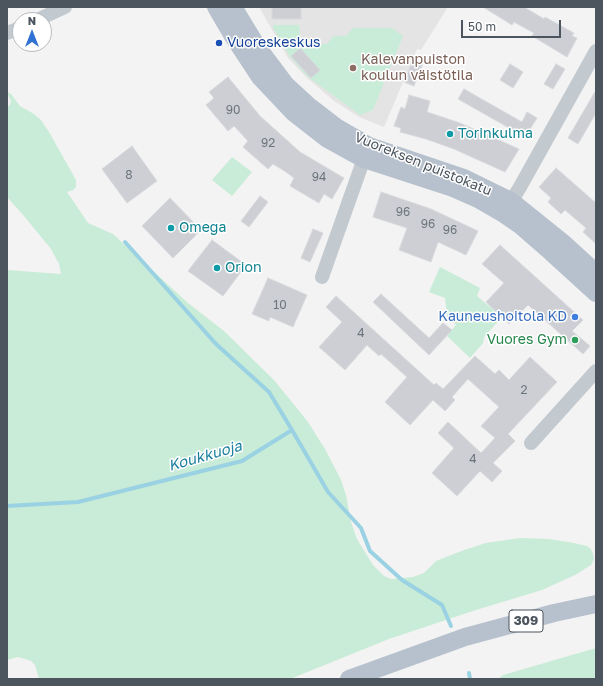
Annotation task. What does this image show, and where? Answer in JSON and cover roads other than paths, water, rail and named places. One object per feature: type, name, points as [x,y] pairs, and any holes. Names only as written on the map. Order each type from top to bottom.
[{"type":"main road","name":"Vuoreksen puistokatu","points":[[216,7],[260,77],[294,113],[326,138],[366,152],[464,178],[562,242],[596,273]]},
{"type":"main road","name":"Vuoreksen puistokatu","points":[[233,7],[258,48],[285,84],[310,107],[366,152]]},
{"type":"main road","name":"Vuoreksen puistokatu","points":[[507,207],[520,225],[596,293]]},
{"type":"main road","name":"309","points":[[349,679],[457,640],[554,613],[596,604]]},
{"type":"street","points":[[52,13],[65,7]]},
{"type":"street","points":[[507,207],[595,53]]},
{"type":"street","points":[[322,277],[366,152]]},
{"type":"street","points":[[531,443],[596,371]]},
{"type":"waterway","points":[[125,242],[216,344],[269,392],[292,430]]},
{"type":"waterway","name":"Koukkuoja","points":[[7,506],[78,502],[242,461],[292,430],[328,492],[361,528],[370,551],[402,580],[442,605],[451,626]]},
{"type":"waterway","name":"Koukkuoja","points":[[469,673],[470,679]]},
{"type":"place","name":"Vuoreskeskus","points":[[219,43]]},
{"type":"place","name":"Kalevanpuiston koulun väistötila","points":[[353,68]]},
{"type":"place","name":"Torinkulma","points":[[450,134]]},
{"type":"place","name":"Omega","points":[[171,228]]},
{"type":"place","name":"Orion","points":[[217,268]]},
{"type":"place","name":"Kauneushoitola KD","points":[[575,317]]},
{"type":"place","name":"Vuores Gym","points":[[575,340]]}]
